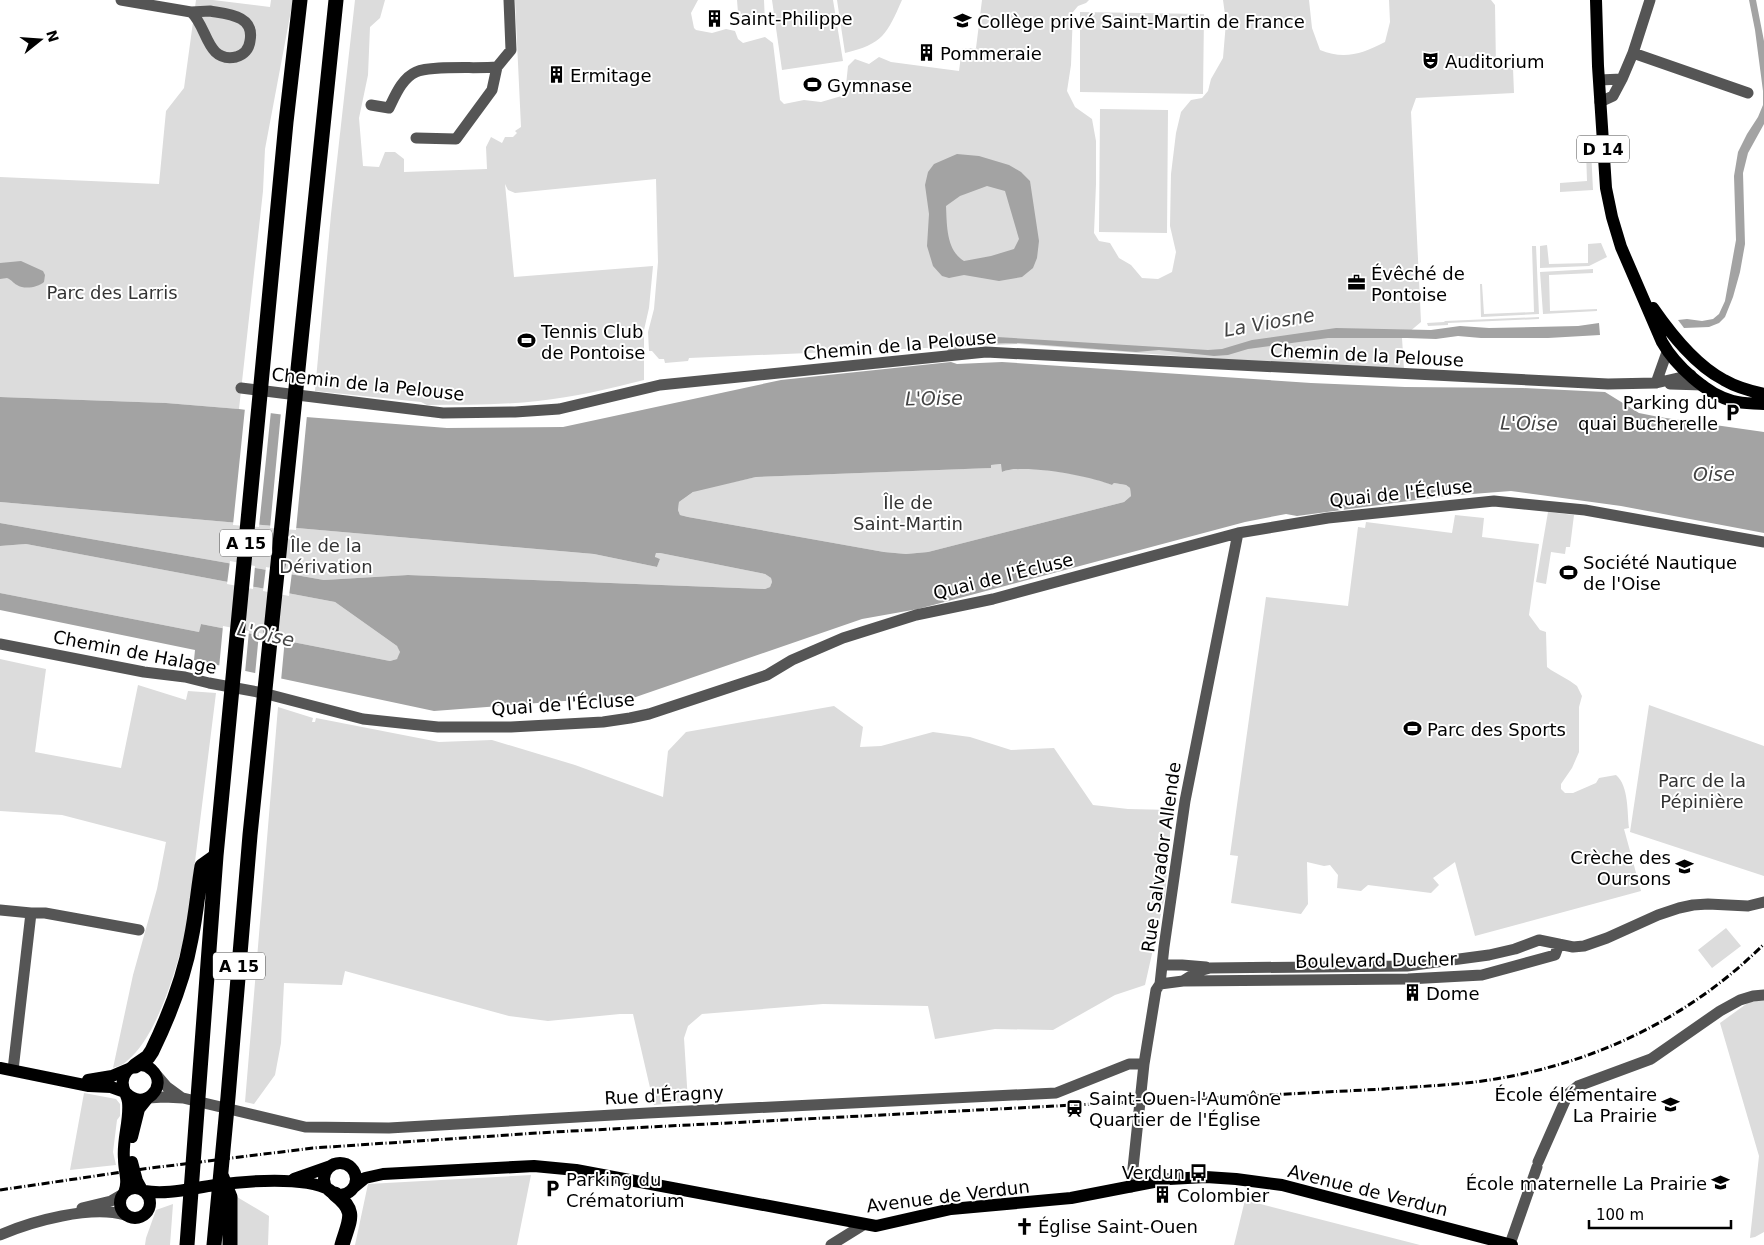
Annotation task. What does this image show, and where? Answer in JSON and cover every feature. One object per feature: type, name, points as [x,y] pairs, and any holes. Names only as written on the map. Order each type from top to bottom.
[{"type":"highway","name":"A 15","points":[[187,1245],[189,1197],[199,1092],[216,856],[286,122],[300,0]]},
{"type":"highway","name":"A 15","points":[[214,1245],[224,1199],[220,1173],[249,845],[298,354],[336,0]]},
{"type":"highway","points":[[133,1067],[146,1059],[152,1051],[172,1007],[191,940],[202,866],[216,856]]},
{"type":"highway","points":[[332,1192],[347,1205],[350,1213],[342,1245]]},
{"type":"highway","points":[[224,1199],[230,1245]]},
{"type":"main road","name":"D 14","points":[[1596,0],[1606,188],[1621,247],[1667,352],[1691,375],[1719,396],[1733,401],[1764,404]]},
{"type":"main road","name":"D 14","points":[[1642,292],[1676,339],[1702,364],[1723,380],[1746,390],[1764,394]]},
{"type":"main road","points":[[1691,375],[1702,364]]},
{"type":"main road","points":[[73,1081],[106,1078],[133,1067],[145,1066],[154,1073],[157,1087],[154,1094],[141,1106],[137,1114],[132,1133],[131,1149],[135,1176],[150,1200],[148,1212]]},
{"type":"main road","points":[[133,1067],[123,1077],[122,1084],[128,1106],[124,1140],[127,1180],[120,1206],[125,1215],[137,1219],[158,1203],[189,1197],[217,1185],[284,1181],[308,1175],[340,1163],[349,1166],[356,1176],[354,1187],[344,1194],[332,1192],[319,1186],[284,1181]]},
{"type":"main road","points":[[0,1068],[73,1081],[95,1087],[111,1087],[126,1093],[136,1100],[148,1098]]},
{"type":"main road","points":[[331,1166],[327,1170],[325,1179],[326,1185],[332,1192]]},
{"type":"main road","name":"Avenue de Verdun","points":[[349,1166],[383,1174]]},
{"type":"main road","name":"Avenue de Verdun","points":[[354,1187],[365,1178],[383,1174],[534,1166],[576,1170],[863,1225],[880,1226],[951,1209],[1071,1198],[1170,1179],[1213,1177],[1250,1180],[1282,1186],[1511,1245]]},
{"type":"main road","points":[[123,1194],[132,1188],[189,1197]]},
{"type":"street","points":[[121,0],[191,12],[210,11],[240,17],[247,24],[251,33],[250,43],[246,50],[241,55],[231,57],[217,55],[211,48],[202,25],[191,12]]},
{"type":"street","points":[[416,138],[456,139],[492,90],[497,68],[511,50],[509,0]]},
{"type":"street","points":[[1600,102],[1613,96],[1622,80],[1650,0]]},
{"type":"street","points":[[1633,53],[1748,93]]},
{"type":"street","points":[[371,106],[389,108],[400,87],[416,72],[434,68],[497,68]]},
{"type":"street","points":[[1599,80],[1622,80]]},
{"type":"street","name":"Chemin de la Pelouse","points":[[241,388],[443,413],[515,412],[559,409],[660,385],[986,352],[1608,384],[1656,382],[1703,385]]},
{"type":"street","points":[[1656,382],[1667,352]]},
{"type":"street","name":"Chemin de la Pelouse","points":[[1656,382],[1691,375]]},
{"type":"street","name":"Quai de l'Écluse","points":[[263,693],[363,719],[438,727],[511,727],[630,718],[649,714],[754,680],[792,660],[843,638],[907,618],[993,599],[1238,533],[1328,518],[1494,500],[1585,510],[1764,542]]},
{"type":"street","name":"Rue Salvador Allende","points":[[1131,1186],[1144,1064],[1156,990],[1160,984],[1163,965],[1185,802],[1238,533]]},
{"type":"street","name":"Chemin de Halage","points":[[0,644],[263,693]]},
{"type":"street","name":"Boulevard Ducher","points":[[1163,965],[1210,968],[1416,966],[1509,951],[1539,940],[1573,947],[1584,946],[1607,938],[1658,915],[1694,905],[1748,906],[1764,902]]},
{"type":"street","points":[[0,910],[45,913],[139,930]]},
{"type":"street","points":[[14,1070],[31,913]]},
{"type":"street","name":"Boulevard Ducher","points":[[1160,984],[1183,981],[1408,979],[1482,975],[1555,955],[1559,944]]},
{"type":"street","points":[[1509,951],[1512,967]]},
{"type":"street","name":"Boulevard Ducher","points":[[1183,981],[1199,971],[1210,968]]},
{"type":"street","points":[[1511,1245],[1538,1165],[1568,1094],[1578,1086],[1651,1059],[1720,1011],[1740,1000],[1752,996],[1764,996]]},
{"type":"street","name":"Rue d'Éragny","points":[[148,1098],[183,1098],[305,1127],[368,1129],[648,1113],[1034,1095],[1063,1091],[1129,1064],[1144,1064]]},
{"type":"street","name":"Rue d'Éragny","points":[[154,1073],[167,1088],[183,1098]]},
{"type":"street","points":[[0,1228],[41,1216],[107,1202],[123,1194]]},
{"type":"street","points":[[0,1234],[58,1217],[109,1212],[125,1215]]},
{"type":"street","points":[[831,1245],[863,1225]]},
{"type":"green space","name":"Parc des Larris","points":[[196,0],[213,0],[270,7],[271,0],[293,0],[265,149],[263,191],[239,409],[166,403],[0,397],[0,177],[159,184],[166,111],[184,88]]},
{"type":"green space","points":[[355,0],[385,0],[380,18],[370,27],[368,75],[359,118],[363,166],[379,167],[385,152],[395,152],[404,159],[404,172],[487,169],[486,147],[491,137],[502,143],[505,137],[513,137],[517,133],[515,131],[521,127],[515,0],[698,0],[691,13],[696,30],[712,33],[726,29],[735,31],[738,39],[743,43],[765,37],[773,43],[780,100],[784,104],[804,100],[821,102],[845,95],[848,66],[855,59],[869,64],[879,57],[891,62],[959,71],[962,48],[976,48],[982,0],[1089,0],[1078,6],[1073,12],[1071,65],[1067,91],[1075,107],[1092,119],[1096,141],[1094,233],[1099,241],[1110,243],[1119,258],[1131,265],[1142,278],[1158,279],[1172,272],[1176,252],[1170,226],[1171,174],[1176,133],[1181,112],[1191,100],[1202,98],[1208,91],[1211,79],[1223,58],[1226,22],[1223,0],[1309,0],[1312,28],[1320,50],[1337,55],[1345,55],[1369,50],[1385,42],[1390,22],[1389,0],[1491,0],[1495,5],[1496,68],[1513,68],[1514,93],[1416,98],[1411,112],[1421,322],[1402,338],[1404,369],[1284,364],[1019,344],[689,358],[688,361],[665,363],[664,359],[659,359],[652,351],[649,351],[648,332],[654,309],[658,262],[656,179],[515,193],[508,190],[505,184],[514,277],[653,266],[649,308],[644,330],[644,380],[538,401],[497,404],[427,405],[421,402],[315,391],[331,214]]},
{"type":"green space","points":[[737,0],[764,0],[765,23],[739,25]]},
{"type":"green space","points":[[772,0],[833,0],[843,61],[782,70]]},
{"type":"green space","points":[[837,0],[902,0],[882,36],[868,46],[845,53]]},
{"type":"green space","points":[[1080,12],[1204,14],[1203,94],[1080,92]]},
{"type":"green space","points":[[1100,109],[1168,110],[1167,233],[1099,232]]},
{"type":"green space","points":[[1591,150],[1593,190],[1560,192],[1560,183],[1587,181],[1586,151]]},
{"type":"green space","points":[[1601,243],[1607,257],[1589,266],[1540,268],[1540,246],[1547,245],[1549,264],[1588,263],[1588,244]]},
{"type":"green space","points":[[1532,246],[1536,246],[1539,314],[1481,317],[1480,284],[1482,284],[1484,314],[1534,312]]},
{"type":"green space","points":[[1593,269],[1593,273],[1549,275],[1550,311],[1597,309],[1597,311],[1543,314],[1540,272]]},
{"type":"green space","points":[[1539,317],[1539,319],[1448,323],[1448,325],[1428,326],[1427,323],[1445,321]]},
{"type":"green space","name":"Île de Saint-Martin","points":[[1002,464],[1002,472],[1025,469],[1057,471],[1089,477],[1112,485],[1114,483],[1126,485],[1130,488],[1131,496],[1124,502],[928,552],[906,554],[884,552],[688,517],[680,515],[678,510],[679,502],[696,490],[756,477],[990,468],[991,465]]},
{"type":"green space","name":"Île de la Dérivation","points":[[0,502],[594,554],[657,567],[660,559],[655,558],[656,553],[660,553],[765,574],[771,578],[772,582],[770,587],[765,589],[408,575],[324,580],[0,523]]},
{"type":"green space","points":[[1548,512],[1574,515],[1570,547],[1566,547],[1565,554],[1551,552],[1546,584],[1536,582]]},
{"type":"green space","name":"Parc des Sports","points":[[1455,515],[1484,518],[1482,537],[1539,544],[1529,615],[1540,630],[1546,632],[1547,667],[1577,686],[1582,696],[1579,707],[1579,752],[1572,768],[1561,784],[1561,789],[1565,793],[1573,793],[1596,783],[1599,778],[1616,775],[1620,780],[1625,792],[1629,828],[1624,829],[1641,891],[1475,936],[1455,862],[1433,878],[1439,885],[1431,893],[1368,885],[1361,891],[1337,888],[1338,875],[1330,865],[1324,866],[1307,862],[1308,904],[1301,914],[1231,903],[1238,856],[1230,855],[1266,597],[1348,606],[1358,527],[1365,528],[1366,522],[1452,533]]},
{"type":"green space","name":"Île de la Dérivation","points":[[26,544],[335,602],[397,646],[400,654],[397,659],[390,661],[201,624],[199,632],[0,593],[0,546]]},
{"type":"green space","points":[[0,659],[46,669],[35,752],[121,768],[138,685],[186,700],[188,691],[216,693],[187,926],[178,960],[165,998],[148,1035],[138,1050],[127,1061],[113,1068],[133,975],[157,889],[166,842],[62,815],[0,811]]},
{"type":"green space","name":"Parc de la Pépinière","points":[[1649,705],[1764,746],[1764,876],[1630,832]]},
{"type":"green space","points":[[834,706],[863,727],[860,747],[881,746],[933,732],[970,737],[1011,750],[1054,748],[1093,805],[1128,809],[1172,810],[1165,896],[1145,985],[1115,995],[1053,1030],[995,1029],[935,1039],[928,1006],[823,1004],[702,1014],[688,1026],[684,1038],[688,1102],[654,1105],[633,1014],[548,1021],[509,1016],[345,971],[342,985],[284,983],[281,1043],[275,1075],[254,1104],[245,1102],[278,707],[313,718],[312,722],[315,722],[316,718],[439,742],[492,740],[575,765],[663,797],[668,751],[686,732]]},
{"type":"green space","points":[[1726,928],[1741,946],[1712,968],[1698,950]]},
{"type":"green space","points":[[1764,1000],[1764,1232],[1750,1238],[1759,1156],[1720,1023],[1749,1002]]},
{"type":"green space","points":[[84,1093],[116,1099],[120,1104],[120,1116],[117,1120],[113,1152],[116,1165],[70,1170]]},
{"type":"green space","points":[[531,1175],[517,1245],[355,1245],[368,1184]]},
{"type":"green space","points":[[237,1197],[269,1216],[268,1245],[237,1245]]},
{"type":"green space","points":[[1245,1200],[1420,1245],[1234,1245]]},
{"type":"green space","points":[[173,1204],[170,1245],[145,1245],[156,1210]]},
{"type":"water","points":[[1749,0],[1756,0],[1764,41],[1764,124],[1748,153],[1743,173],[1745,244],[1740,272],[1725,317],[1719,323],[1709,327],[1684,328],[1678,320],[1702,321],[1713,319],[1719,314],[1725,301],[1736,240],[1734,176],[1738,152],[1763,105],[1755,30]]},
{"type":"water","points":[[957,154],[979,156],[1009,165],[1021,172],[1030,181],[1039,241],[1037,258],[1033,268],[1022,277],[999,281],[964,275],[949,278],[942,276],[933,266],[927,246],[929,214],[925,185],[928,172],[934,164]],"holes":[[[987,186],[1005,191],[1019,239],[1014,249],[964,261],[958,256],[951,244],[947,229],[946,206],[960,196]]]},
{"type":"water","points":[[21,261],[43,271],[45,275],[44,282],[27,288],[17,285],[7,278],[0,279],[0,263]]},
{"type":"water","points":[[1599,323],[1600,335],[1548,338],[1458,336],[1436,339],[1328,338],[1248,349],[1228,355],[1214,356],[1159,350],[1136,352],[1018,343],[968,344],[961,348],[959,353],[947,351],[957,339],[970,335],[1208,350],[1222,349],[1252,340],[1336,328],[1431,330],[1460,326],[1489,328],[1578,326]]},
{"type":"water","points":[[951,362],[957,364],[1002,362],[1311,383],[1605,392],[1639,413],[1764,432],[1764,533],[1621,506],[1511,491],[1446,496],[1297,516],[1286,514],[1245,522],[918,609],[862,619],[630,699],[564,701],[434,711],[194,660],[195,650],[0,610],[0,593],[199,632],[201,624],[390,661],[397,659],[400,652],[397,646],[335,602],[26,544],[0,546],[0,523],[324,580],[408,575],[765,589],[770,587],[772,582],[771,578],[765,574],[660,553],[656,553],[655,557],[660,559],[657,567],[594,554],[0,502],[0,397],[166,403],[293,416],[447,428],[563,427],[781,380]],"holes":[[[1001,464],[1002,472],[1025,469],[1057,472],[1102,481],[1112,485],[1114,483],[1126,485],[1130,488],[1131,496],[1124,502],[928,552],[906,554],[884,552],[688,517],[680,515],[678,510],[679,502],[693,492],[756,477],[991,468],[991,465]]]},
{"type":"pier","points":[[245,408],[271,411],[259,527],[233,525]]},
{"type":"pier","points":[[281,412],[307,415],[296,530],[270,528]]},
{"type":"pier","points":[[230,561],[255,566],[253,589],[227,584]]},
{"type":"pier","points":[[266,567],[292,572],[289,596],[263,591]]},
{"type":"pier","points":[[223,626],[249,631],[245,673],[219,668]]},
{"type":"pier","points":[[259,633],[285,638],[281,681],[255,675]]},
{"type":"railway","points":[[0,1190],[143,1169],[313,1148],[553,1132],[1384,1089],[1487,1080],[1538,1070],[1574,1060],[1609,1047],[1643,1031],[1676,1013],[1707,992],[1764,944]]},
{"type":"place","name":"Saint-Philippe","points":[[715,18]]},
{"type":"place","name":"Collège privé Saint-Martin de France","points":[[963,21]]},
{"type":"place","name":"Pommeraie","points":[[926,53]]},
{"type":"place","name":"Auditorium","points":[[1431,61]]},
{"type":"place","name":"Ermitage","points":[[556,75]]},
{"type":"place","name":"Gymnase","points":[[813,85]]},
{"type":"place","name":"Évêché de Pontoise","points":[[1357,283]]},
{"type":"place","name":"Tennis Club de Pontoise","points":[[527,341]]},
{"type":"place","name":"Parking du quai Bucherelle","points":[[1732,412]]},
{"type":"place","name":"Société Nautique de l'Oise","points":[[1569,572]]},
{"type":"place","name":"Parc des Sports","points":[[1413,729]]},
{"type":"place","name":"Crèche des Oursons","points":[[1685,867]]},
{"type":"place","name":"Dome","points":[[1412,993]]},
{"type":"place","name":"École élémentaire La Prairie","points":[[1671,1104]]},
{"type":"place","name":"Saint-Ouen-l'Aumône Quartier de l'Église","points":[[1075,1108]]},
{"type":"place","name":"Verdun","points":[[1199,1172]]},
{"type":"place","name":"École maternelle La Prairie","points":[[1721,1183]]},
{"type":"place","name":"Parking du Crématorium","points":[[552,1189]]},
{"type":"place","name":"Colombier","points":[[1163,1195]]},
{"type":"place","name":"Église Saint-Ouen","points":[[1024,1226]]},
{"type":"water label","name":"La Viosne","points":[[1269,322]]},
{"type":"water label","name":"L'Oise","points":[[934,398]]},
{"type":"water label","name":"L'Oise","points":[[1529,423]]},
{"type":"water label","name":"Oise","points":[[1714,474]]},
{"type":"water label","name":"L'Oise","points":[[266,634]]}]
